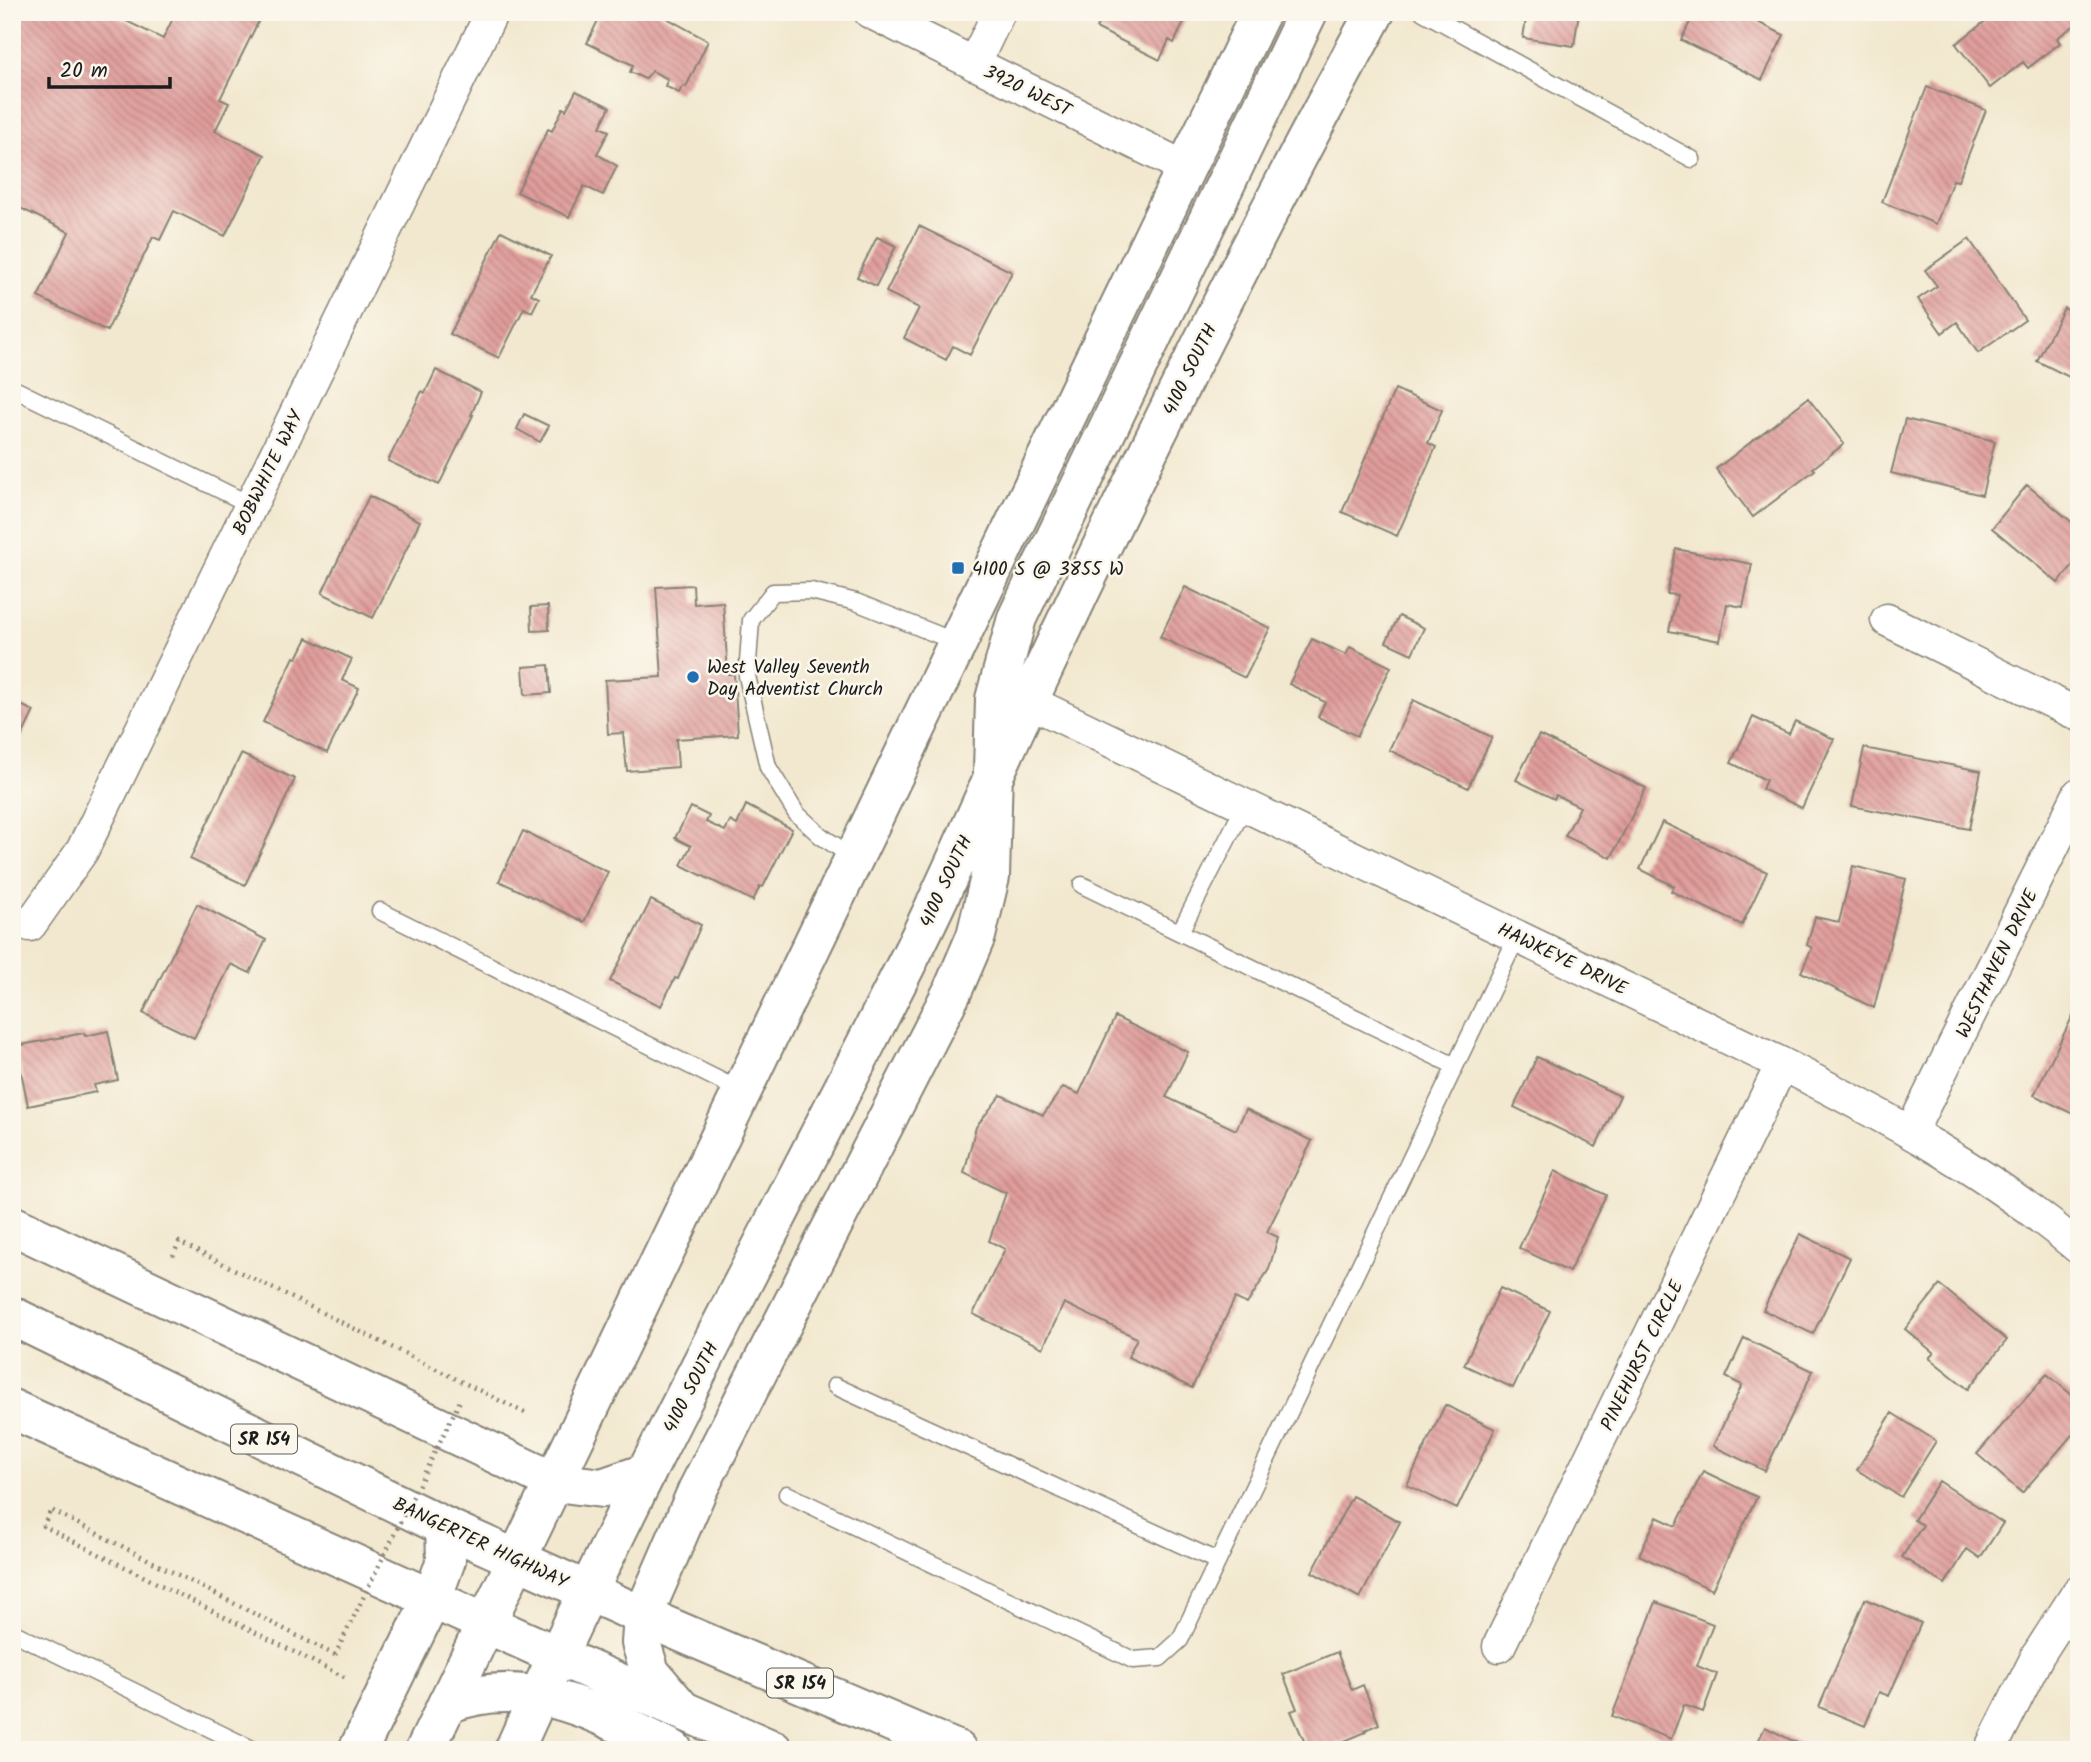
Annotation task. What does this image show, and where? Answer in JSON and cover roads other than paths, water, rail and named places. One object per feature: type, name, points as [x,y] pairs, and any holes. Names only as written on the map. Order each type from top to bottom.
[{"type":"main road","points":[[425,1750],[1261,12]]},
{"type":"main road","points":[[682,1710],[650,1672],[640,1643],[643,1616],[697,1491],[952,992],[976,936],[990,877],[995,699],[1017,618],[1308,12]]},
{"type":"main road","name":"4100 SOUTH","points":[[514,1750],[587,1591],[920,936],[1028,701],[1218,309],[1375,12]]},
{"type":"main road","points":[[12,1225],[555,1482],[602,1488],[646,1473]]},
{"type":"main road","name":"BANGERTER HIGHWAY","points":[[12,1316],[445,1527],[643,1616],[957,1750]]},
{"type":"main road","points":[[12,1409],[432,1600],[773,1750]]},
{"type":"main road","points":[[358,1750],[432,1600],[446,1560],[445,1527]]},
{"type":"main road","points":[[447,1704],[468,1696],[496,1691],[540,1695],[600,1715],[673,1750]]},
{"type":"street","name":"3920 WEST","points":[[870,12],[1186,168]]},
{"type":"street","points":[[974,64],[999,12]]},
{"type":"street","name":"BOBWHITE WAY","points":[[21,923],[82,851],[489,13]]},
{"type":"street","points":[[1888,620],[2079,715]]},
{"type":"street","name":"HAWKEYE DRIVE","points":[[1028,701],[1782,1064],[1911,1132],[2013,1197],[2079,1248]]},
{"type":"street","name":"WESTHAVEN DRIVE","points":[[1911,1132],[2079,794]]},
{"type":"street","name":"PINEHURST CIRCLE","points":[[1499,1646],[1782,1064]]},
{"type":"street","points":[[1990,1750],[2038,1655],[2079,1591]]},
{"type":"lane","points":[[1423,12],[1692,159]]},
{"type":"lane","points":[[12,388],[251,505]]},
{"type":"lane","points":[[853,858],[821,836],[796,813],[768,767],[747,677],[751,620],[773,592],[811,591],[856,602],[956,642]]},
{"type":"lane","points":[[1180,932],[1245,805]]},
{"type":"lane","points":[[1083,885],[1455,1066]]},
{"type":"lane","points":[[380,911],[741,1091]]},
{"type":"lane","points":[[787,1493],[1133,1660],[1160,1658],[1180,1640],[1517,937]]},
{"type":"lane","points":[[835,1386],[1217,1562]]},
{"type":"lane","points":[[12,1632],[254,1750]]},
{"type":"place","name":"4100 S @ 3855 W","points":[[958,568]]},
{"type":"place","name":"West Valley Seventh Day Adventist Church","points":[[693,677]]}]
